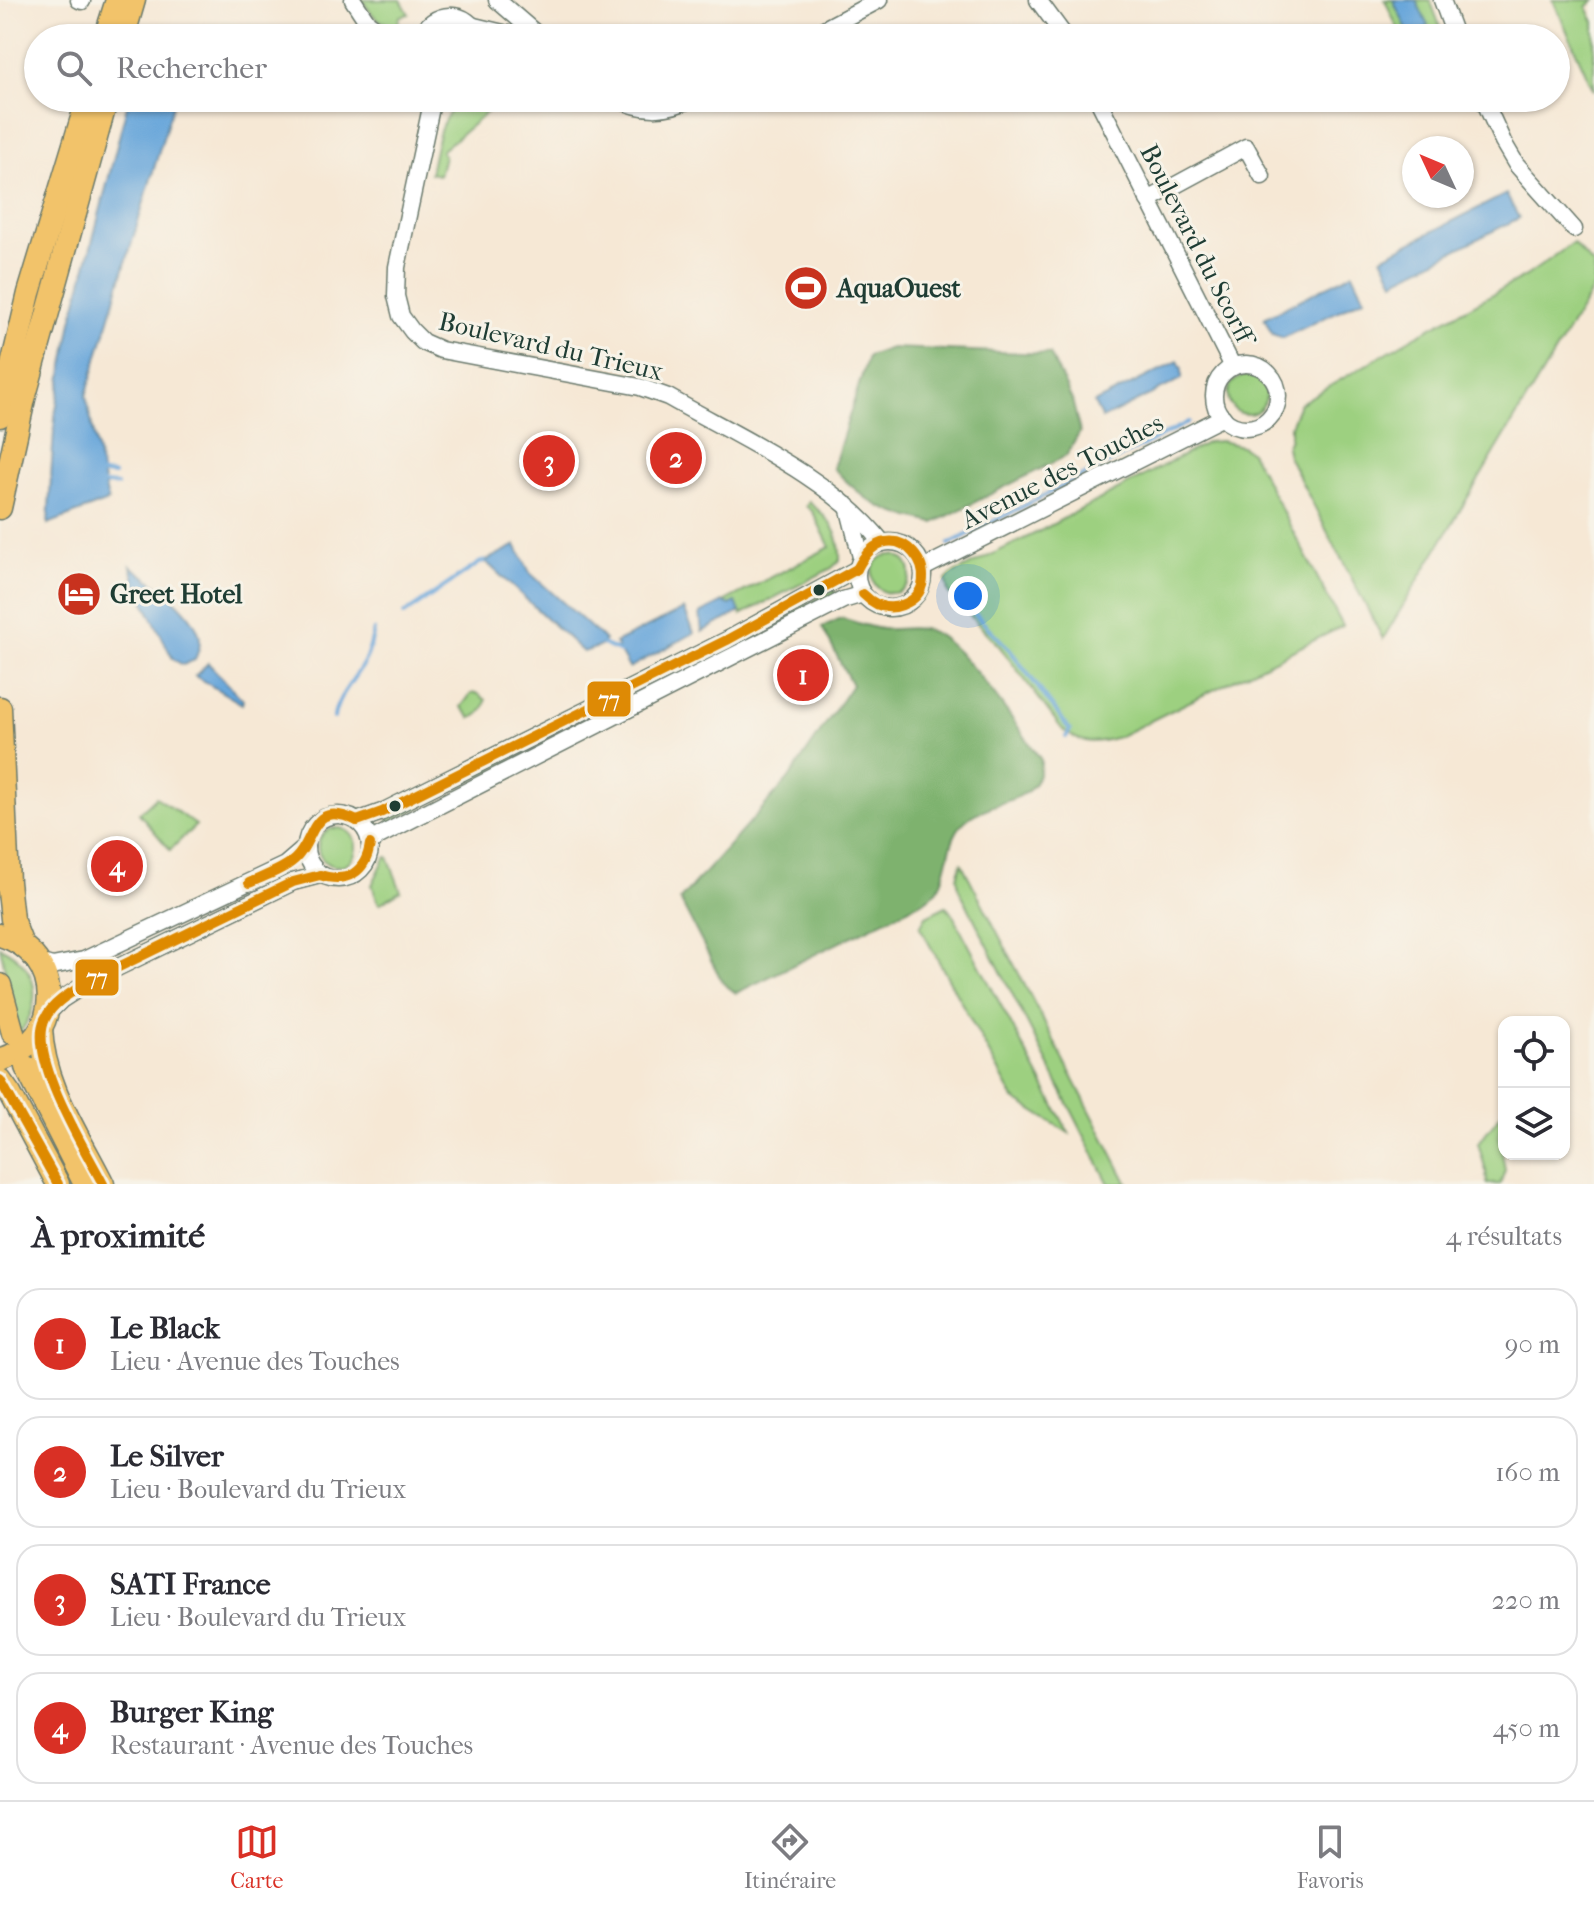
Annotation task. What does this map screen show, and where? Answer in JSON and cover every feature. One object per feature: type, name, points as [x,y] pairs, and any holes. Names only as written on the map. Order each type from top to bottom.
[{"type":"main road","points":[[109,24],[117,0]]},
{"type":"main road","points":[[127,24],[134,0]]},
{"type":"main road","points":[[0,416],[29,293],[84,112]]},
{"type":"main road","points":[[0,508],[24,399],[103,112]]},
{"type":"main road","points":[[0,708],[8,882],[12,919],[22,945]]},
{"type":"main road","points":[[0,935],[22,945],[39,962],[48,988],[43,1055],[50,1081],[103,1184]]},
{"type":"main road","points":[[0,985],[6,1031]]},
{"type":"main road","points":[[44,1022],[11,1070],[10,1094],[58,1184]]},
{"type":"main road","points":[[11,1070],[75,1184]]},
{"type":"main road","points":[[11,1070],[85,1184]]},
{"type":"street","points":[[353,0],[369,24]]},
{"type":"street","points":[[497,0],[525,24]]},
{"type":"street","points":[[834,24],[879,0]]},
{"type":"street","points":[[1038,0],[1056,24]]},
{"type":"street","points":[[1442,0],[1451,24]]},
{"type":"street","points":[[428,24],[454,8],[469,24]]},
{"type":"street","name":"Boulevard du Trieux","points":[[430,112],[397,267],[396,296],[401,316],[423,342],[441,350],[640,387],[668,397],[833,492],[882,542]]},
{"type":"street","name":"Boulevard du Scorff","points":[[1104,112],[1233,367]]},
{"type":"street","points":[[1489,112],[1516,164],[1574,229]]},
{"type":"street","points":[[1148,200],[1246,147],[1262,176]]},
{"type":"street","points":[[1249,364],[1268,373],[1277,387],[1278,401],[1267,420],[1251,428],[1240,427],[1223,417],[1215,404],[1215,388],[1233,367],[1249,364]]},
{"type":"street","name":"Avenue des Touches","points":[[923,568],[1223,417]]},
{"type":"street","points":[[357,821],[382,812],[727,640],[859,563],[870,547],[882,542],[896,541],[908,546],[917,555],[923,568],[921,587],[914,598],[891,608],[878,606],[863,594],[857,582],[859,563],[848,505]]},
{"type":"street","points":[[370,844],[379,836],[447,800],[843,600],[863,594]]},
{"type":"street","points":[[44,1022],[61,1000],[92,980],[293,882],[320,875],[341,880],[356,874],[367,861],[370,844],[366,831],[357,821],[340,815],[325,818],[313,827],[306,847],[308,860],[320,875]]},
{"type":"street","points":[[39,962],[52,966],[84,960],[285,865],[306,847]]},
{"type":"green space","points":[[362,0],[401,0],[409,14],[400,16],[398,24],[385,23],[373,15]]},
{"type":"green space","points":[[1385,0],[1430,0],[1439,24],[1396,24]]},
{"type":"green space","points":[[1553,0],[1594,0],[1587,7],[1594,22],[1594,91],[1570,38],[1570,24],[1564,24]]},
{"type":"green space","points":[[487,112],[441,151],[444,156],[439,175],[430,173],[437,141],[449,113]]},
{"type":"green space","points":[[1573,243],[1594,266],[1594,287],[1383,639],[1288,456],[1286,447],[1290,426],[1299,404],[1526,276]]},
{"type":"green space","points":[[891,348],[1050,354],[1072,400],[1080,432],[1066,456],[934,523],[889,511],[868,499],[833,468],[868,356]]},
{"type":"green space","points":[[1247,376],[1260,382],[1266,395],[1260,408],[1247,414],[1234,408],[1228,395],[1234,382]]},
{"type":"green space","points":[[1221,441],[1251,452],[1343,626],[1118,737],[1095,742],[1075,738],[1062,729],[999,646],[948,593],[946,580],[952,574],[1208,442]]},
{"type":"green space","points":[[809,502],[836,534],[840,560],[832,568],[741,615],[723,602],[830,547],[813,512],[806,506]]},
{"type":"green space","points":[[891,555],[905,560],[910,574],[905,588],[891,593],[877,588],[872,574],[877,560]]},
{"type":"green space","points":[[834,590],[837,596],[390,822],[387,817]]},
{"type":"green space","points":[[841,618],[878,628],[927,630],[940,636],[971,667],[1019,728],[1041,760],[1039,775],[1026,793],[981,811],[962,824],[953,841],[938,889],[924,901],[736,993],[723,983],[680,900],[788,780],[852,685],[822,627]]},
{"type":"green space","points":[[477,693],[486,700],[481,712],[471,718],[461,707],[471,694]]},
{"type":"green space","points":[[156,797],[196,825],[170,850],[139,813]]},
{"type":"green space","points":[[337,828],[351,833],[356,847],[351,861],[337,866],[323,861],[318,847],[323,833]]},
{"type":"green space","points":[[388,857],[401,891],[379,904],[372,885]]},
{"type":"green space","points":[[961,863],[1128,1184],[1109,1184],[960,891],[957,878]]},
{"type":"green space","points":[[946,906],[1069,1133],[1014,1099],[920,927],[926,916]]},
{"type":"green space","points":[[0,947],[23,964],[34,985],[32,1009],[19,1034]]},
{"type":"green space","points":[[1498,1118],[1498,1160],[1503,1160],[1505,1170],[1500,1184],[1487,1184],[1478,1143]]},
{"type":"water","points":[[1393,0],[1416,0],[1427,24],[1404,24]]},
{"type":"water","points":[[125,112],[171,112],[86,396],[108,501],[48,524],[55,415],[72,321]]},
{"type":"water","points":[[1506,194],[1519,218],[1394,281],[1382,257]]},
{"type":"water","points":[[1353,273],[1365,298],[1283,338],[1272,334],[1264,318]]},
{"type":"water","points":[[1178,361],[1182,379],[1102,419],[1094,403]]},
{"type":"water","points":[[516,545],[530,573],[605,640],[599,647],[583,652],[485,561]]},
{"type":"water","points":[[131,566],[173,599],[192,620],[200,641],[195,660],[183,665],[173,659],[137,588]]},
{"type":"water","points":[[723,602],[730,605],[736,602],[740,612],[702,632],[700,614]]},
{"type":"water","points":[[684,609],[694,633],[629,668],[615,643]]},
{"type":"water","points":[[208,663],[243,700],[242,704],[195,676]]},
{"type":"waterway","points":[[949,544],[1189,422]]},
{"type":"waterway","points":[[101,474],[114,475]]},
{"type":"waterway","points":[[104,484],[117,485]]},
{"type":"waterway","points":[[404,614],[485,561]]},
{"type":"waterway","points":[[955,600],[960,599],[1010,650],[1070,730],[1066,737]]},
{"type":"waterway","points":[[334,718],[338,703],[367,656],[374,630]]},
{"type":"waterway","points":[[602,644],[621,652]]},
{"type":"transit line","name":"77","points":[[857,569],[871,549],[887,542],[901,544],[913,553],[921,566],[923,581],[917,595],[902,605],[881,606],[863,594]]},
{"type":"transit line","name":"77","points":[[357,821],[382,812],[727,640],[857,569]]},
{"type":"transit line","name":"77","points":[[249,883],[295,859],[322,818],[342,815],[357,821]]},
{"type":"transit line","name":"77","points":[[320,875],[339,878],[354,873],[364,862],[370,844]]},
{"type":"transit line","name":"77","points":[[103,1184],[60,1102],[44,1055],[42,1035],[45,1019],[53,1007],[92,980],[293,882],[320,875]]},
{"type":"transit line","name":"77","points":[[0,1080],[58,1184]]},
{"type":"place","name":"AquaOuest","points":[[806,288]]},
{"type":"place","name":"Le Silver","points":[[676,458]]},
{"type":"place","name":"SATI France","points":[[549,461]]},
{"type":"place","name":"Greet Hotel","points":[[79,594]]},
{"type":"place","name":"Le Black","points":[[803,675]]},
{"type":"place","name":"Burger King","points":[[117,866]]}]
